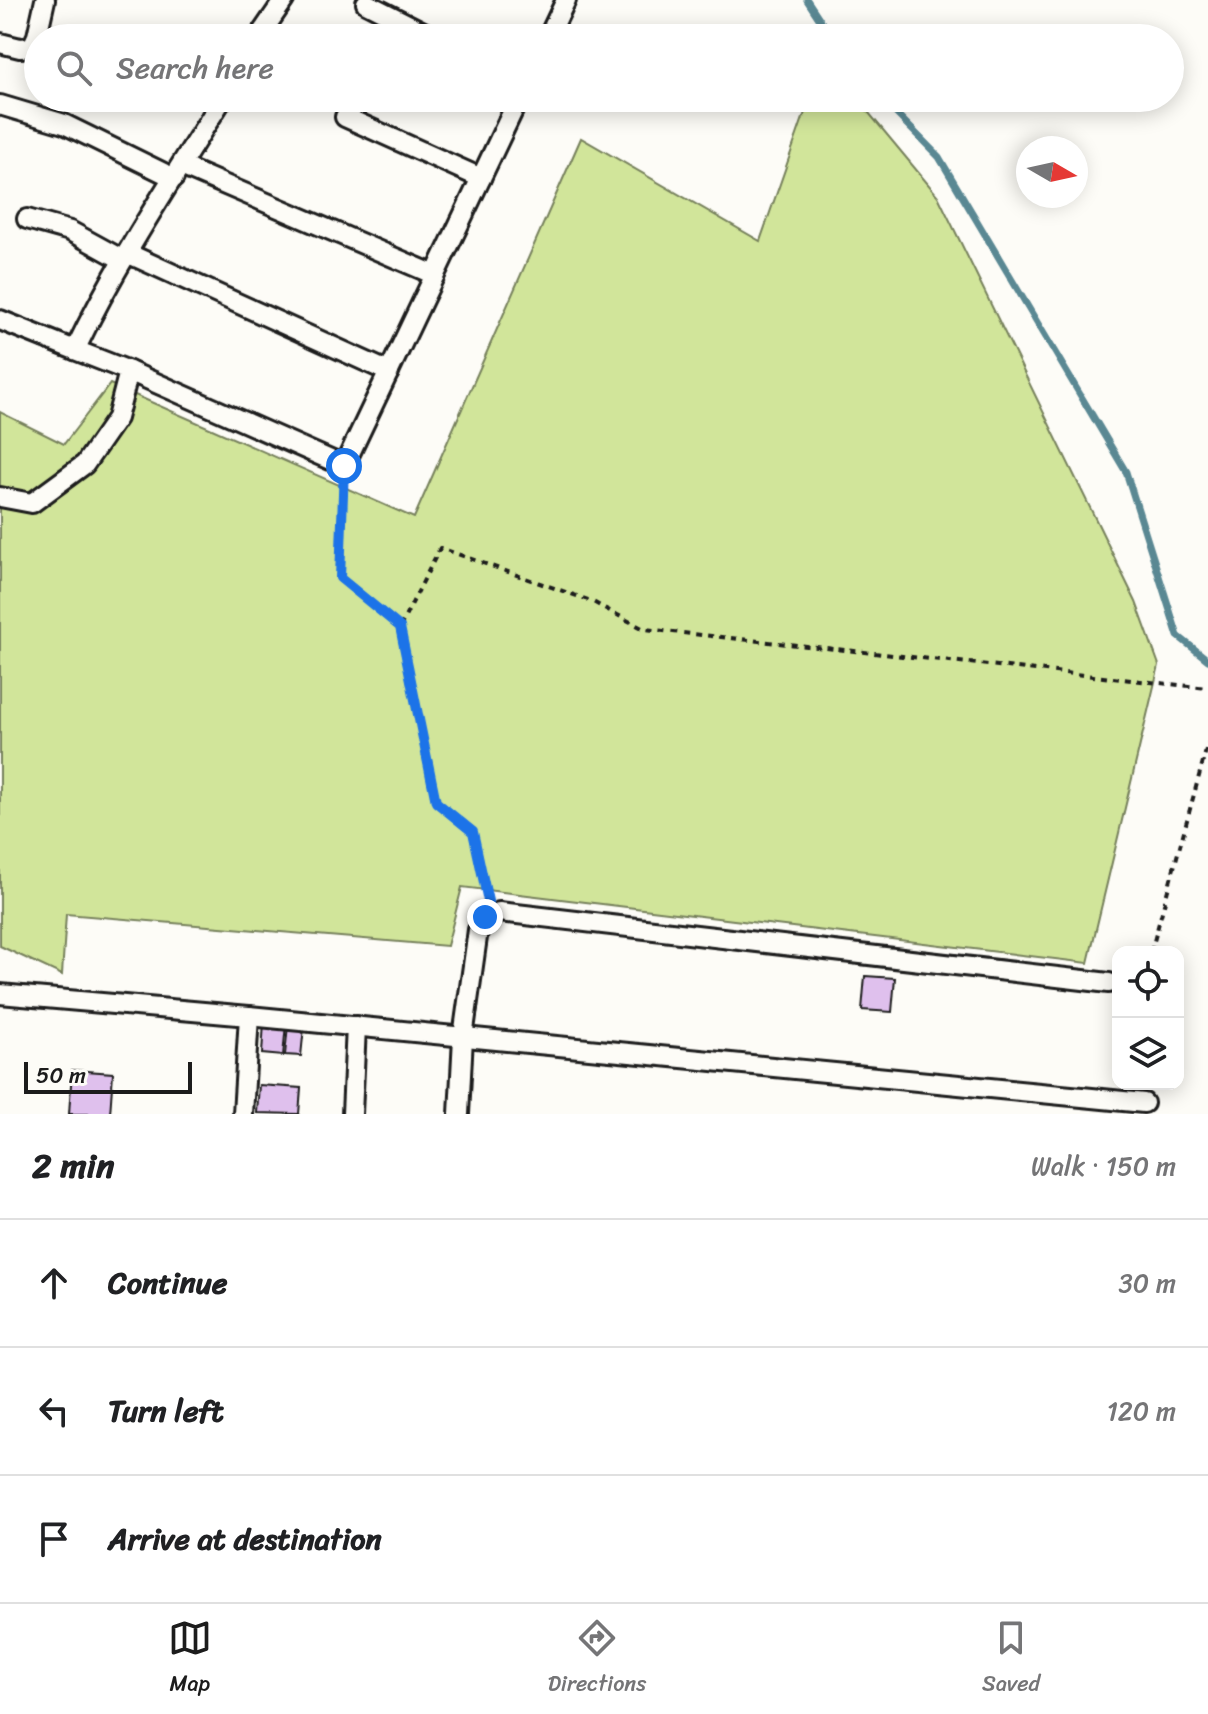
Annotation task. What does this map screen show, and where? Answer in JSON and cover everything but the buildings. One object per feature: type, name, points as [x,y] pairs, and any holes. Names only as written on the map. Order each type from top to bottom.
[{"type":"street","points":[[40,24],[45,0]]},
{"type":"street","points":[[555,24],[566,0]]},
{"type":"street","points":[[264,24],[274,3]]},
{"type":"street","points":[[366,3],[407,24]]},
{"type":"street","points":[[0,43],[24,48]]},
{"type":"street","points":[[0,105],[64,124],[435,275]]},
{"type":"street","points":[[75,350],[125,256],[214,112]]},
{"type":"street","points":[[0,320],[129,371],[344,466],[512,112]]},
{"type":"street","points":[[345,117],[481,178]]},
{"type":"street","points":[[27,219],[70,231],[389,372]]},
{"type":"street","points":[[0,497],[32,503],[85,464],[117,418],[129,371]]},
{"type":"street","points":[[459,1114],[463,1037],[478,930],[485,917],[499,912],[1109,983]]},
{"type":"street","points":[[0,994],[1144,1103]]},
{"type":"street","points":[[243,1114],[249,1016]]},
{"type":"street","points":[[352,1114],[356,1026]]},
{"type":"path","points":[[344,466],[340,578],[400,627]]},
{"type":"path","points":[[491,915],[473,832],[436,802],[400,627],[440,548],[591,601],[644,629],[1208,688]]},
{"type":"path","points":[[1153,946],[1208,743]]},
{"type":"green space","points":[[805,112],[868,112],[938,196],[1136,602],[1159,665],[1088,963],[462,887],[447,946],[66,914],[62,975],[0,946],[0,412],[64,444],[110,384],[414,518],[581,138],[760,241]]},
{"type":"waterway","points":[[807,0],[823,24]]},
{"type":"waterway","points":[[895,112],[939,157],[1126,472],[1178,636],[1208,660]]},
{"type":"route","points":[[344,466],[340,578],[400,627],[436,802],[473,832],[491,915],[485,917]]}]
